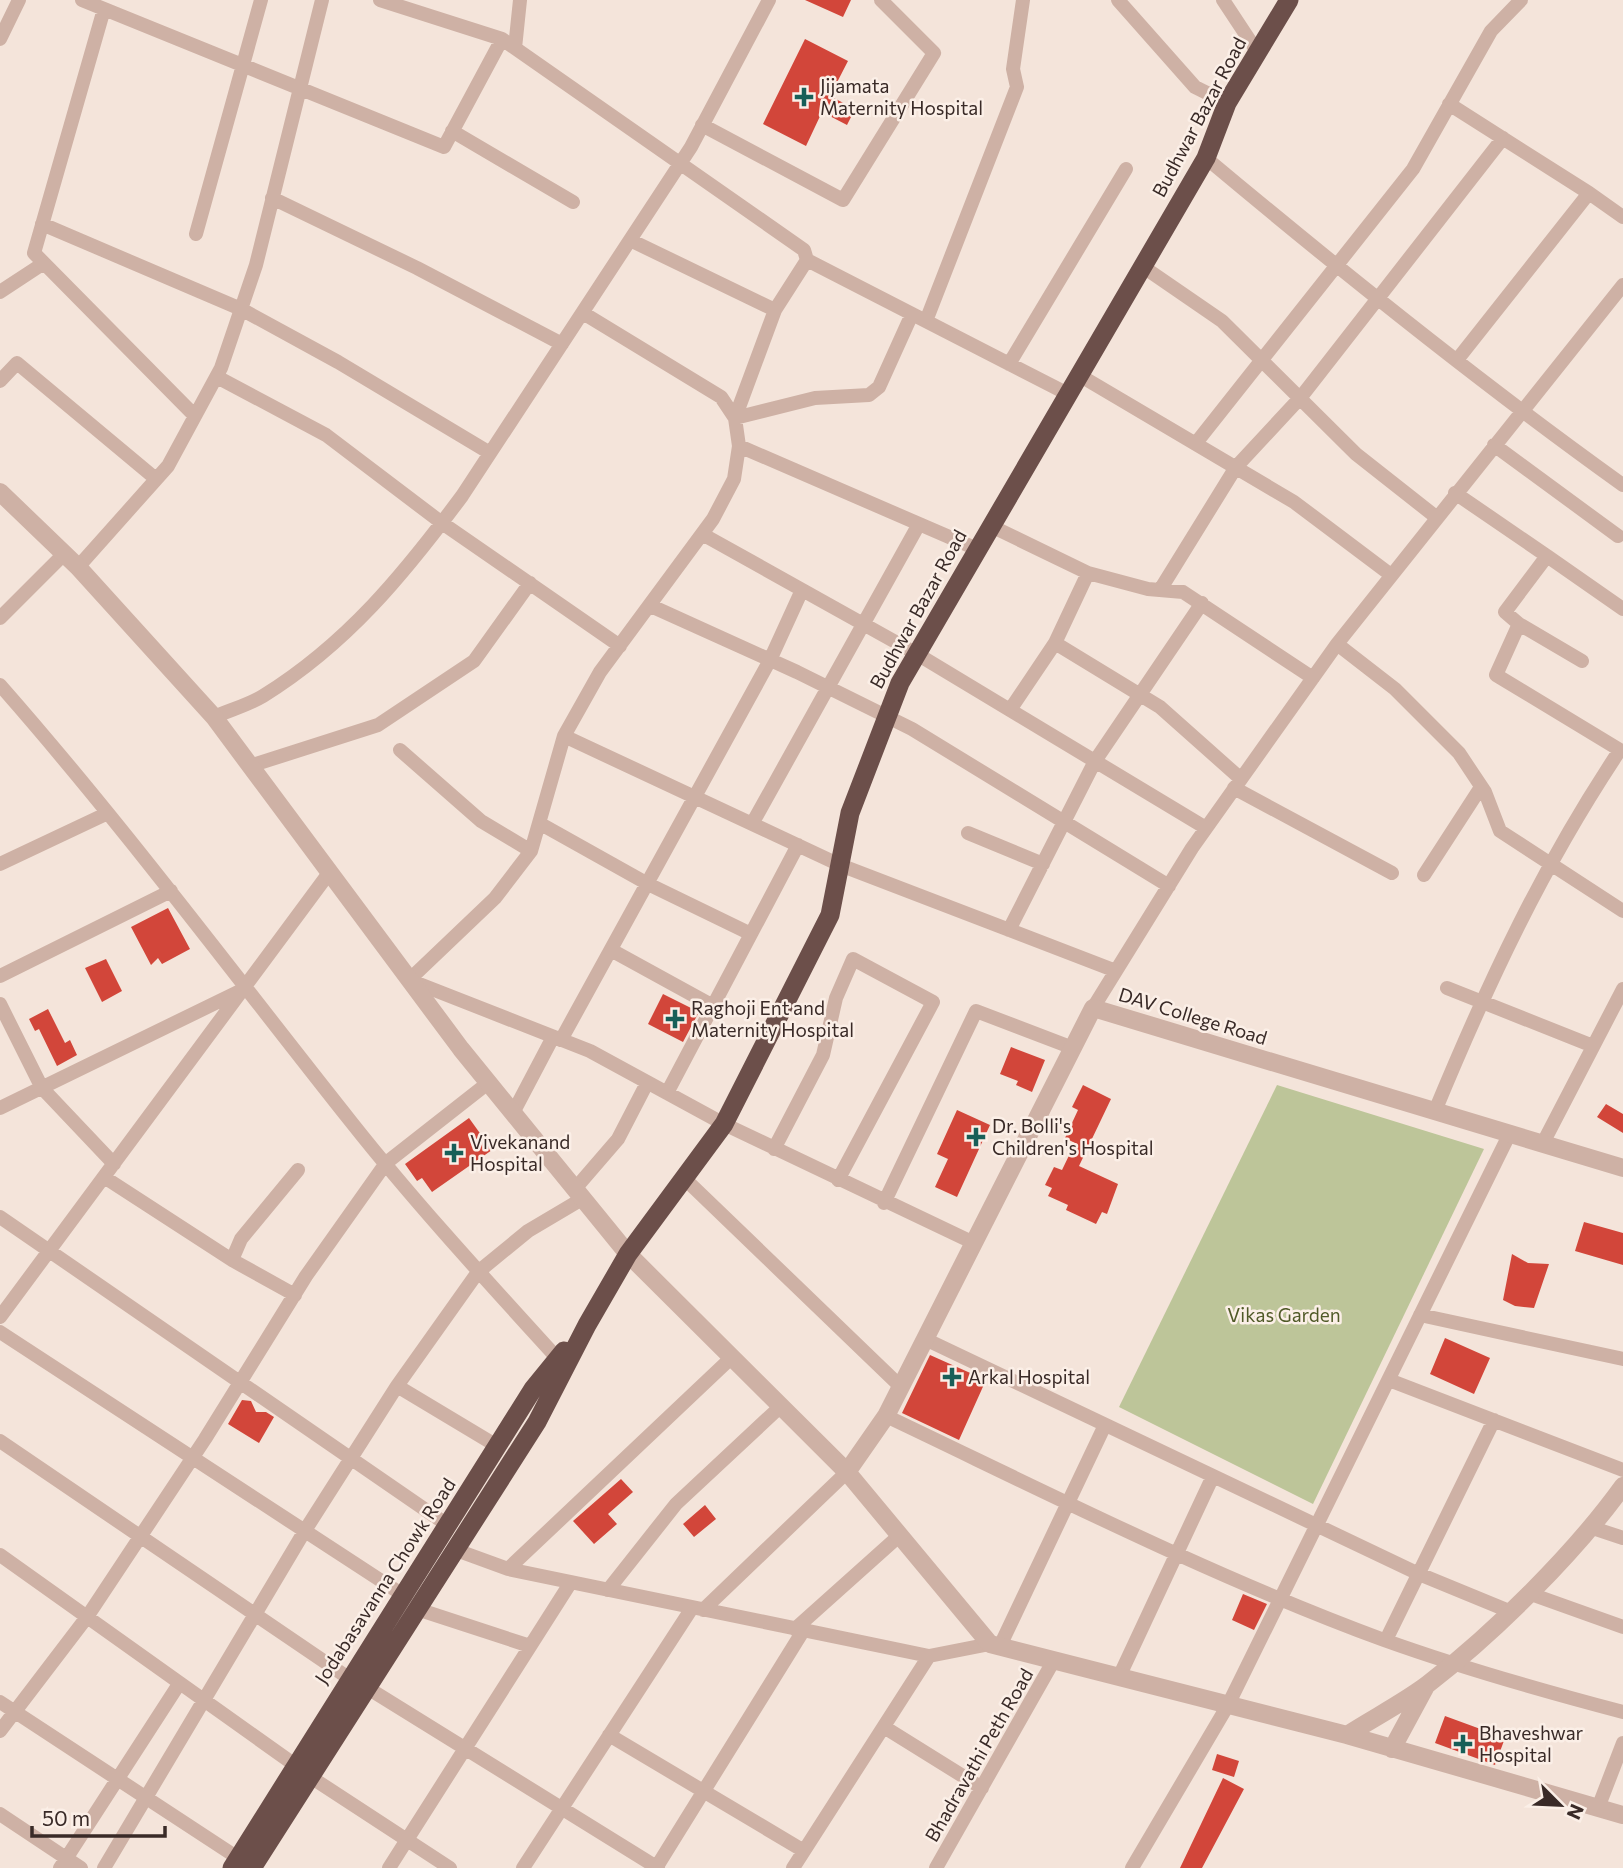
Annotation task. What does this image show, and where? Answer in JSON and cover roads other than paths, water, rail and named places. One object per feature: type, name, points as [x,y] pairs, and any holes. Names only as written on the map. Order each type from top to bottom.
[{"type":"highway","name":"Budhwar Bazar Road","points":[[628,1254],[724,1124],[830,915],[850,813],[900,683],[1206,158],[1227,103],[1289,0]]},
{"type":"highway","name":"Jodabasavanna Chowk Road","points":[[410,1602],[456,1550],[537,1422],[586,1325],[628,1254]]},
{"type":"highway","name":"Jodabasavanna Chowk Road","points":[[247,1865],[302,1770],[410,1602],[449,1526],[533,1389],[586,1325]]},
{"type":"street","points":[[0,39],[19,0]]},
{"type":"street","points":[[82,0],[297,90],[443,147],[502,39]]},
{"type":"street","points":[[196,234],[261,0]]},
{"type":"street","points":[[0,618],[71,561],[168,466],[216,377],[256,265],[297,90],[322,0]]},
{"type":"street","points":[[380,0],[502,39],[804,250],[807,260],[1068,394]]},
{"type":"street","points":[[514,48],[520,0]]},
{"type":"street","points":[[214,717],[262,697],[335,643],[380,601],[443,523],[681,162],[769,0]]},
{"type":"street","points":[[702,125],[843,200],[934,53],[881,0]]},
{"type":"street","points":[[926,321],[1017,87],[1013,69],[1023,0]]},
{"type":"street","points":[[1118,0],[1195,87],[1227,103]]},
{"type":"street","points":[[1223,0],[1258,53]]},
{"type":"street","points":[[1196,443],[1413,169],[1490,32],[1521,0]]},
{"type":"street","points":[[104,9],[34,253],[195,416]]},
{"type":"street","points":[[1450,104],[1623,217]]},
{"type":"street","points":[[452,131],[573,202]]},
{"type":"street","points":[[1160,590],[1236,467],[1301,397],[1503,138]]},
{"type":"street","points":[[1206,158],[1335,266],[1521,411],[1623,485]]},
{"type":"street","points":[[1009,364],[1126,169]]},
{"type":"street","points":[[1457,360],[1590,193]]},
{"type":"street","points":[[272,198],[417,268],[562,344]]},
{"type":"street","points":[[42,224],[241,309],[338,362],[490,453]]},
{"type":"street","points":[[630,240],[775,310]]},
{"type":"street","points":[[735,418],[775,310],[807,260]]},
{"type":"street","points":[[0,292],[44,263]]},
{"type":"street","points":[[1142,266],[1222,321],[1356,454],[1436,517]]},
{"type":"street","points":[[1093,1008],[1206,828],[1337,644],[1623,285]]},
{"type":"street","points":[[409,980],[495,898],[531,851],[564,736],[600,672],[702,534],[734,478],[739,446],[735,418],[721,397],[583,313]]},
{"type":"street","points":[[735,418],[815,398],[869,395],[879,387],[912,314]]},
{"type":"street","points":[[0,381],[18,363],[156,479]]},
{"type":"street","points":[[1079,375],[1294,502],[1391,575]]},
{"type":"street","points":[[216,377],[326,435],[443,523],[620,646]]},
{"type":"street","points":[[1494,445],[1618,536]]},
{"type":"street","points":[[739,446],[976,549]]},
{"type":"street","points":[[0,492],[71,561],[214,717],[488,1083],[628,1254],[730,1359],[847,1472],[995,1645]]},
{"type":"street","points":[[1455,493],[1623,609]]},
{"type":"street","points":[[752,824],[919,524]]},
{"type":"street","points":[[991,526],[1088,573],[1160,590],[1183,592],[1313,678]]},
{"type":"street","points":[[702,534],[916,653],[1206,828]]},
{"type":"street","points":[[1547,556],[1505,612],[1519,624],[1582,661]]},
{"type":"street","points":[[1010,710],[1055,643],[1088,573]]},
{"type":"street","points":[[250,766],[378,724],[474,661],[530,583]]},
{"type":"street","points":[[513,1113],[648,884],[770,660],[802,590]]},
{"type":"street","points":[[1009,930],[1095,761],[1202,603]]},
{"type":"street","points":[[651,606],[912,729],[1169,886]]},
{"type":"street","points":[[1435,1111],[1481,1001],[1549,864],[1620,750],[1496,675],[1519,624]]},
{"type":"street","points":[[1055,643],[1160,707],[1238,784],[1392,873]]},
{"type":"street","points":[[1337,644],[1395,689],[1459,752],[1481,787],[1500,831],[1623,911]]},
{"type":"street","points":[[0,685],[172,891],[244,988],[386,1163],[478,1272],[558,1359]]},
{"type":"street","points":[[564,736],[839,865],[1116,971]]},
{"type":"street","points":[[400,750],[481,821],[531,851]]},
{"type":"street","points":[[1424,875],[1481,787]]},
{"type":"street","points":[[0,864],[108,813]]},
{"type":"street","points":[[539,823],[648,884],[751,934]]},
{"type":"street","points":[[968,833],[1043,864]]},
{"type":"street","points":[[667,1093],[798,845]]},
{"type":"street","points":[[0,1317],[329,873]]},
{"type":"street","points":[[0,976],[172,891]]},
{"type":"street","points":[[611,950],[713,1006]]},
{"type":"street","points":[[774,1149],[823,1055],[836,998],[853,959],[933,1002],[838,1181]]},
{"type":"street","points":[[409,980],[590,1051],[724,1124],[884,1203],[974,1243]]},
{"type":"street","points":[[0,1108],[244,988]]},
{"type":"street","points":[[1447,988],[1593,1046]]},
{"type":"street","points":[[1543,1143],[1623,989]]},
{"type":"street","points":[[0,1004],[42,1087],[114,1164]]},
{"type":"street","name":"DAV College Road","points":[[847,1472],[886,1416],[1093,1008],[1623,1168]]},
{"type":"street","points":[[884,1203],[976,1011],[1073,1048]]},
{"type":"street","points":[[0,1731],[87,1617],[192,1459],[295,1295],[386,1163],[488,1083]]},
{"type":"street","points":[[104,1868],[304,1532],[397,1386],[478,1272],[527,1231],[578,1194],[618,1139],[647,1083]]},
{"type":"street","points":[[1132,1868],[1228,1705],[1510,1133]]},
{"type":"street","points":[[232,1260],[241,1240],[298,1170]]},
{"type":"street","points":[[104,1177],[232,1260],[295,1295]]},
{"type":"street","points":[[685,1179],[901,1387]]},
{"type":"street","points":[[0,1217],[449,1526]]},
{"type":"street","points":[[1420,1315],[1623,1359]]},
{"type":"street","points":[[0,1332],[410,1602],[530,1646]]},
{"type":"street","points":[[925,1339],[1419,1574],[1509,1611]]},
{"type":"street","points":[[508,1569],[730,1359]]},
{"type":"street","points":[[1389,1380],[1623,1470]]},
{"type":"street","points":[[397,1386],[498,1446]]},
{"type":"street","points":[[608,1590],[676,1504],[780,1407]]},
{"type":"street","points":[[886,1416],[1177,1554],[1280,1599],[1386,1640],[1623,1712]]},
{"type":"street","points":[[1386,1640],[1494,1420]]},
{"type":"street","points":[[995,1645],[1069,1503],[1105,1425]]},
{"type":"street","points":[[0,1441],[358,1683],[657,1868],[799,1630],[900,1535]]},
{"type":"street","points":[[523,1868],[609,1735],[697,1609],[847,1472]]},
{"type":"street","points":[[1119,1677],[1213,1476]]},
{"type":"street","points":[[1347,1735],[1427,1685],[1453,1662],[1593,1528],[1623,1486]]},
{"type":"street","points":[[1593,1528],[1623,1538]]},
{"type":"street","points":[[456,1550],[508,1569],[929,1656],[995,1645],[1347,1735],[1623,1815]]},
{"type":"street","points":[[0,1556],[302,1770],[450,1868]]},
{"type":"street","points":[[389,1868],[571,1582]]},
{"type":"street","points":[[1528,1592],[1623,1627]]},
{"type":"street","points":[[793,1868],[929,1656]]},
{"type":"street","name":"Bhadravathi Peth Road","points":[[936,1868],[1054,1660]]},
{"type":"street","points":[[64,1863],[179,1684]]},
{"type":"street","points":[[1392,1748],[1427,1685]]},
{"type":"street","points":[[0,1702],[247,1865]]},
{"type":"street","points":[[884,1727],[982,1788]]},
{"type":"street","points":[[609,1735],[804,1851]]},
{"type":"street","points":[[1598,1808],[1623,1742]]},
{"type":"street","points":[[0,1815],[64,1863],[81,1868]]},
{"type":"place","name":"Jijamata Maternity Hospital","points":[[804,97]]},
{"type":"place","name":"Raghoji Ent and Maternity Hospital","points":[[675,1019]]},
{"type":"place","name":"Dr. Bolli's Children's Hospital","points":[[976,1137]]},
{"type":"place","name":"Vivekanand Hospital","points":[[454,1153]]},
{"type":"place","name":"Arkal Hospital","points":[[952,1377]]},
{"type":"place","name":"Bhaveshwar Hospital","points":[[1463,1744]]},
{"type":"park label","name":"Vikas Garden","points":[[1284,1315]]}]
